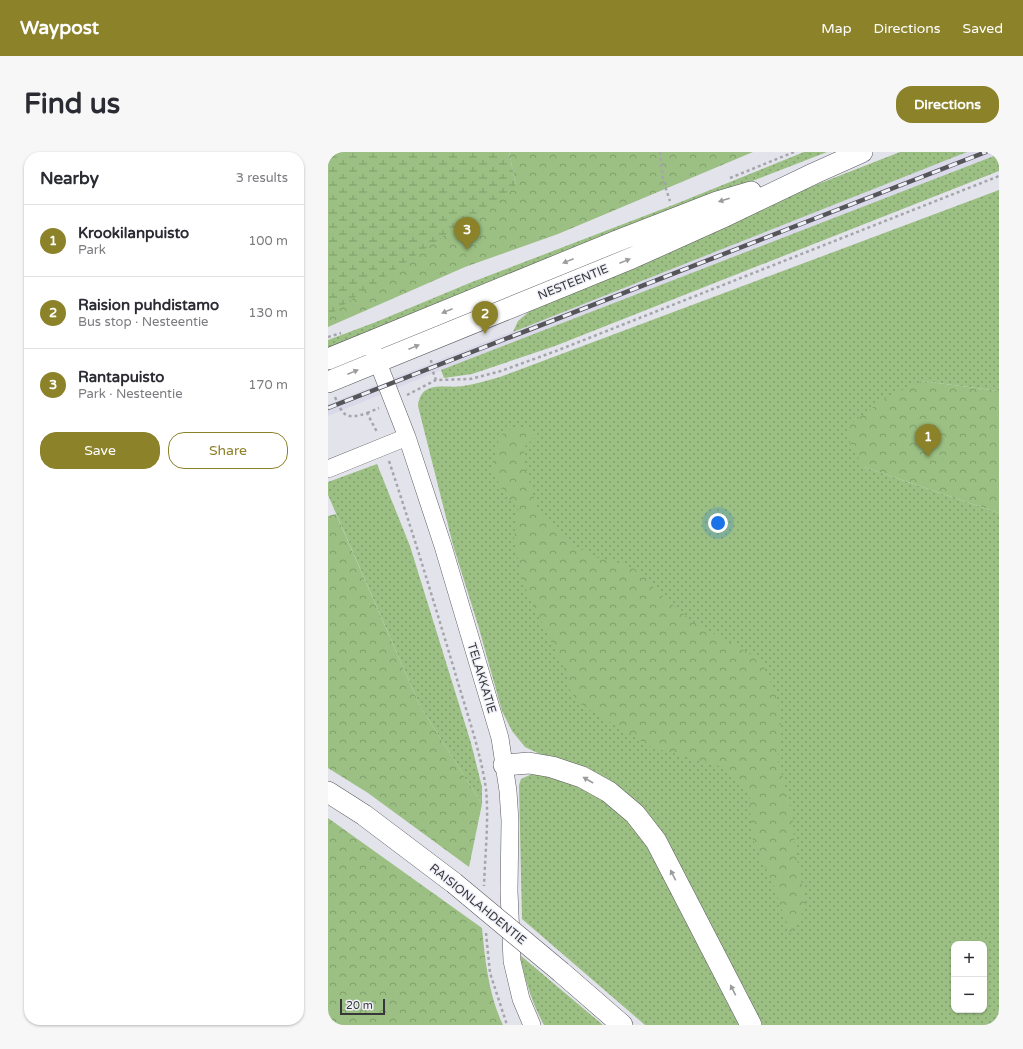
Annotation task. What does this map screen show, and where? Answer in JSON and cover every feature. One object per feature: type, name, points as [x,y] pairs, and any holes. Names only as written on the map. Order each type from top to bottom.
[{"type":"main road","name":"NESTEENTIE","points":[[328,382],[632,258],[862,152]]},
{"type":"main road","name":"NESTEENTIE","points":[[328,359],[617,241],[717,202],[815,173]]},
{"type":"main road","points":[[504,765],[529,763],[552,766],[582,777],[609,792],[635,814],[656,841],[751,1025]]},
{"type":"main road","name":"RAISIONLAHDENTIE","points":[[328,792],[364,815],[454,883],[622,1025]]},
{"type":"street","name":"TELAKKATIE","points":[[370,342],[407,437],[443,546],[500,738],[510,821],[509,891],[512,961],[521,999],[532,1025]]},
{"type":"street","points":[[328,469],[407,437]]},
{"type":"path","points":[[660,152],[664,180],[671,202]]},
{"type":"path","points":[[726,180],[794,152]]},
{"type":"path","points":[[416,390],[436,380],[470,379],[501,371],[556,351],[999,176]]},
{"type":"path","points":[[433,356],[431,362],[436,380]]},
{"type":"path","points":[[328,382],[342,412],[348,416],[356,416],[378,408]]},
{"type":"path","points":[[367,413],[378,434]]},
{"type":"path","points":[[389,460],[410,523],[476,742],[486,790],[484,887]]},
{"type":"path","points":[[485,930],[490,973],[507,1025]]},
{"type":"shaded area","points":[[967,152],[999,152],[999,154],[441,370],[328,416],[328,404]]},
{"type":"green space","points":[[328,152],[516,186],[509,152],[753,152],[558,234],[465,267],[328,327]]},
{"type":"green space","points":[[328,152],[509,152],[516,186],[328,316]]},
{"type":"green space","points":[[804,152],[827,152],[675,211],[328,351],[328,340]]},
{"type":"green space","points":[[900,152],[967,152],[513,332],[518,321],[531,310],[790,195]]},
{"type":"green space","points":[[999,154],[999,171],[555,346],[472,374],[444,378],[441,370]]},
{"type":"green space","points":[[999,190],[999,391],[922,381],[864,467],[999,513],[999,1025],[758,1025],[664,839],[542,755],[525,747],[512,731],[502,711],[478,625],[453,545],[418,406],[420,398],[424,392],[429,389],[435,387],[456,387],[500,377]]},
{"type":"green space","points":[[922,381],[999,391],[999,513],[864,467],[851,447],[847,427],[885,398]]},
{"type":"green space","points":[[523,428],[536,432],[538,435],[525,446],[523,459],[537,508],[562,537],[593,557],[616,562],[642,572],[656,591],[693,622],[761,660],[778,700],[781,727],[778,761],[792,811],[795,849],[806,905],[791,935],[773,884],[751,835],[750,798],[736,777],[719,766],[651,747],[583,706],[571,693],[565,671],[523,583],[514,539],[518,509],[504,493],[492,470],[499,438],[506,430]]},
{"type":"green space","points":[[377,464],[410,546],[471,743],[482,787],[482,804],[420,706],[328,495],[328,482]]},
{"type":"green space","points":[[336,514],[420,706],[482,804],[469,867],[368,793],[328,768],[328,516]]},
{"type":"green space","points":[[534,773],[558,779],[595,795],[616,810],[632,826],[649,850],[742,1025],[645,1025],[522,919],[519,785],[521,779]]},
{"type":"green space","points":[[328,818],[482,928],[486,965],[491,990],[503,1025],[328,1025]]},
{"type":"green space","points":[[520,955],[603,1025],[544,1025],[529,991]]},
{"type":"railway","points":[[328,408],[986,152]]},
{"type":"place","name":"Rantapuisto","points":[[467,250]]},
{"type":"place","name":"Raision puhdistamo","points":[[485,334]]},
{"type":"place","name":"Krookilanpuisto","points":[[928,457]]}]
